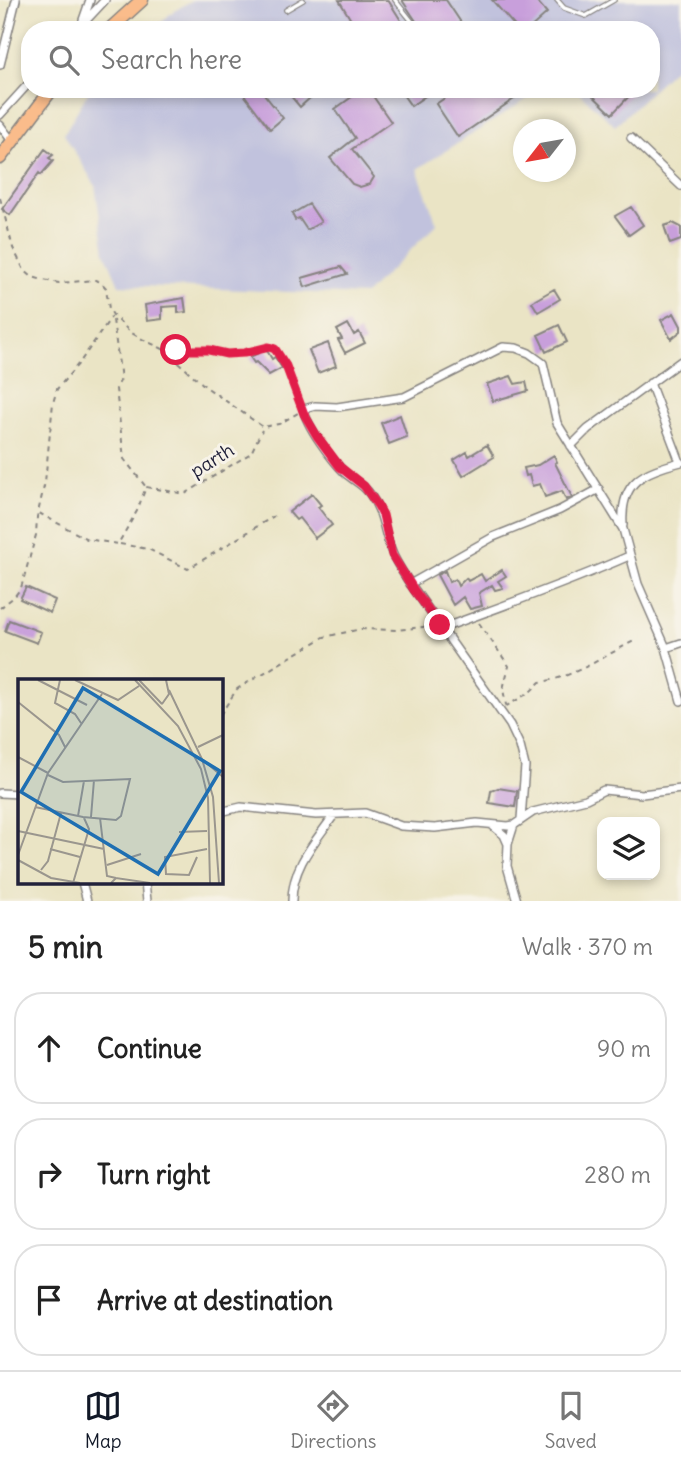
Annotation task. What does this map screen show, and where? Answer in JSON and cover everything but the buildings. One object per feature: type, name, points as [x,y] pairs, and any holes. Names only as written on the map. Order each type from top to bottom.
[{"type":"highway","points":[[120,21],[142,0]]},
{"type":"highway","points":[[0,158],[45,98]]},
{"type":"street","points":[[0,65],[16,0]]},
{"type":"street","points":[[82,21],[90,0]]},
{"type":"street","points":[[86,21],[105,0]]},
{"type":"street","points":[[0,115],[21,92]]},
{"type":"street","points":[[0,125],[12,141]]},
{"type":"street","points":[[631,138],[681,186]]},
{"type":"street","points":[[521,819],[521,797],[525,779],[522,753],[504,708],[410,584],[392,555],[383,515],[378,506],[364,486],[335,461],[317,436],[304,414],[304,409],[404,397],[497,349],[516,348],[536,356],[543,363],[557,423],[623,529]]},
{"type":"street","points":[[571,446],[588,429],[681,361]]},
{"type":"street","points":[[650,383],[681,462],[662,466],[628,490],[623,499],[623,529],[638,584],[666,648],[681,701]]},
{"type":"street","points":[[410,584],[493,537],[560,510],[599,489]]},
{"type":"street","points":[[609,505],[623,499]]},
{"type":"street","points":[[441,626],[561,584],[629,556]]},
{"type":"street","points":[[666,648],[681,643]]},
{"type":"street","points":[[517,901],[507,866],[508,844],[514,825],[521,819],[539,810],[586,799],[604,790],[642,793],[681,789]]},
{"type":"street","points":[[0,793],[18,794]]},
{"type":"street","points":[[222,812],[241,807],[334,815],[365,813],[401,827],[435,828],[477,823],[514,825]]},
{"type":"street","points":[[292,901],[294,879],[300,863],[334,815]]},
{"type":"street","points":[[493,825],[504,835],[508,844]]},
{"type":"street","points":[[83,884],[87,901]]},
{"type":"lane","points":[[286,10],[303,0]]},
{"type":"lane","points":[[396,0],[412,21]]},
{"type":"lane","points":[[557,0],[564,8],[586,16],[614,0]]},
{"type":"path","points":[[0,198],[13,248],[24,270],[32,277],[59,283],[94,280],[101,282],[106,288],[109,309],[130,332],[163,349],[206,387],[263,427],[279,425],[304,409],[286,366],[272,348],[227,354],[209,350],[163,349]]},
{"type":"path","points":[[0,608],[14,597],[24,582],[36,535],[57,389],[113,315]]},
{"type":"path","points":[[113,320],[121,379],[116,388],[124,459],[146,487],[137,511],[118,544]]},
{"type":"path","name":"parth","points":[[146,487],[185,494],[251,453],[262,430]]},
{"type":"path","points":[[38,513],[86,539],[148,549],[188,569],[274,516]]},
{"type":"path","points":[[475,616],[509,666],[503,689],[504,708],[530,692],[540,682],[550,682],[572,673],[634,641]]},
{"type":"path","points":[[222,712],[237,689],[324,637],[361,629],[397,630],[441,626]]},
{"type":"shaded area","points":[[192,0],[681,0],[681,62],[660,82],[660,21],[163,21]]},
{"type":"shaded area","points":[[85,98],[529,98],[417,169],[437,224],[365,295],[119,285],[105,252],[95,185],[64,134]]},
{"type":"shaded area","points":[[585,98],[644,98],[615,126]]},
{"type":"route","points":[[176,350],[209,350],[227,354],[269,347],[275,349],[286,366],[304,414],[317,436],[340,467],[364,486],[378,506],[383,515],[392,555],[440,625]]}]
